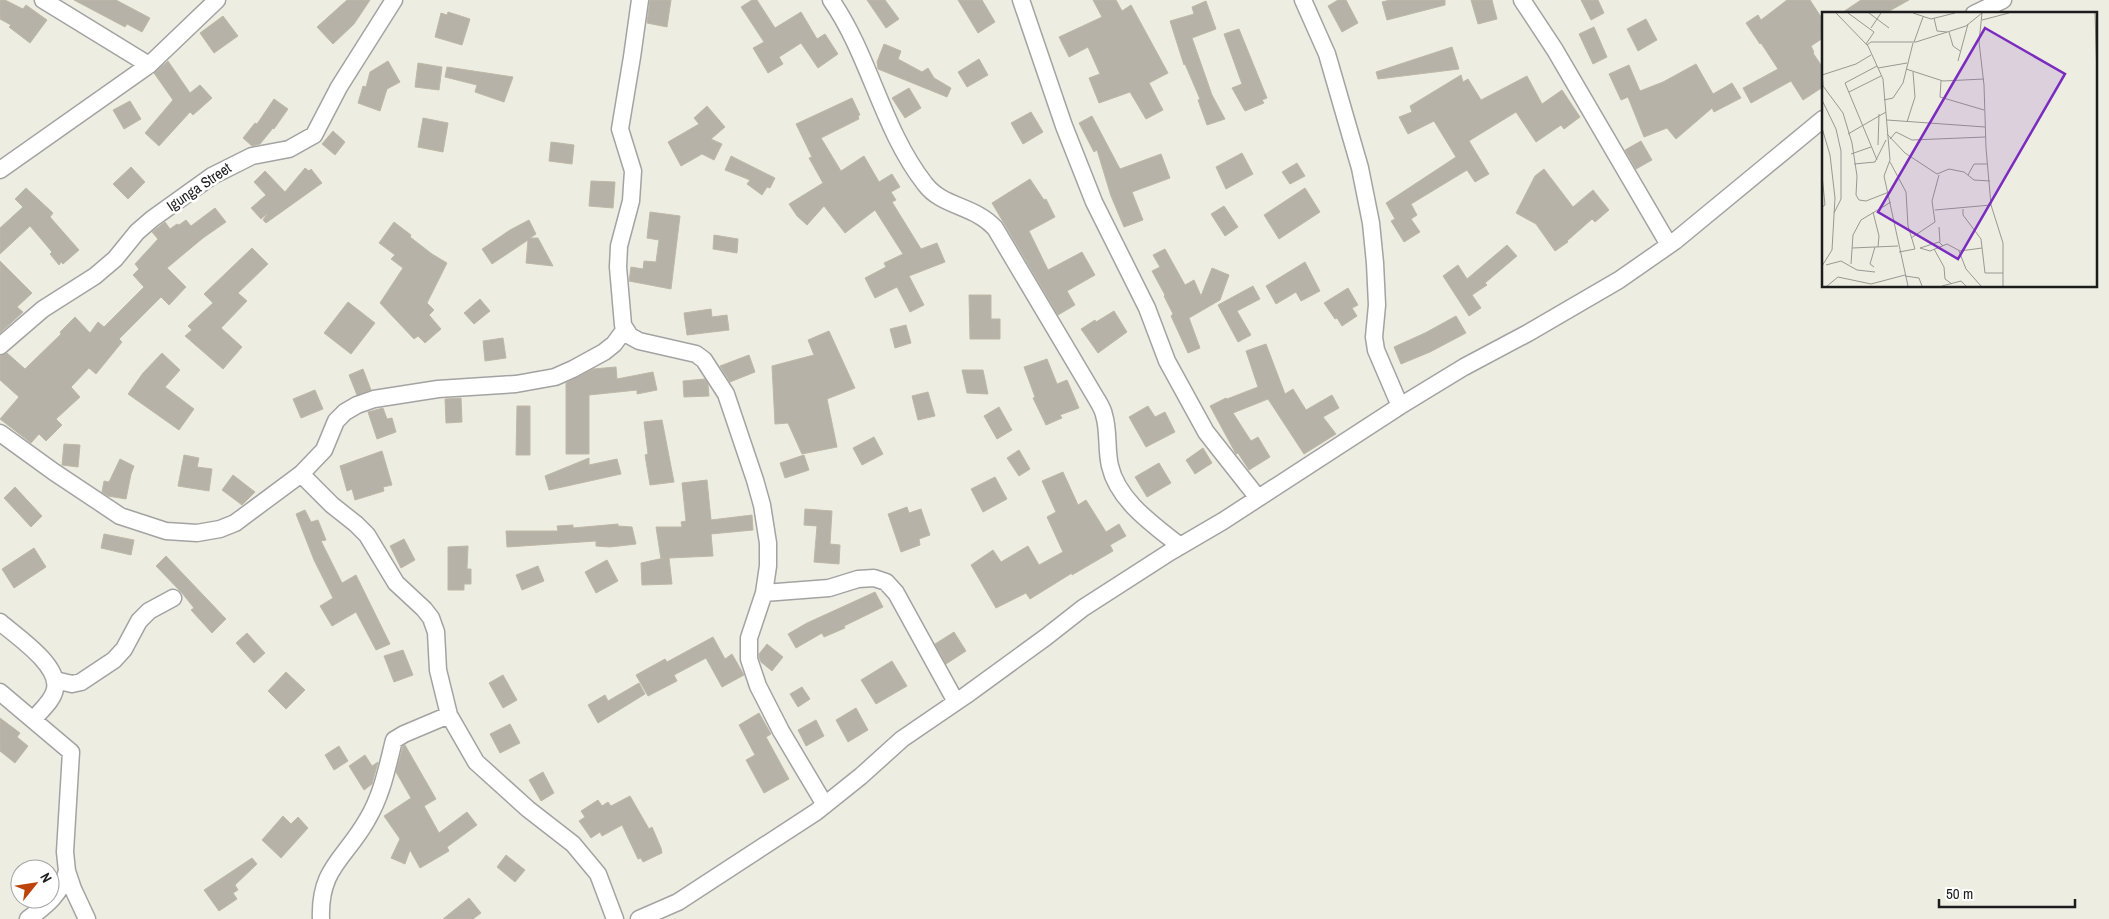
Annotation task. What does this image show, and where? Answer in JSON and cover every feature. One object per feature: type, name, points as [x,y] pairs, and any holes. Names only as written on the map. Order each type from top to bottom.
[{"type":"street","points":[[43,0],[149,65]]},
{"type":"street","points":[[0,170],[60,130],[149,65],[217,0]]},
{"type":"street","name":"Igunga Street","points":[[0,346],[43,309],[96,276],[116,259],[137,232],[152,219],[212,176],[252,156],[289,150],[314,135],[344,78],[394,0]]},
{"type":"street","points":[[640,0],[620,129],[633,171],[631,201],[619,246],[618,267],[622,319],[630,336],[639,341],[696,354],[711,368],[726,394],[745,447],[762,505],[768,543],[768,566],[764,593],[749,638],[749,659],[758,686],[777,724],[825,805]]},
{"type":"street","points":[[831,0],[840,13],[858,51],[885,115],[918,175],[933,194],[982,216],[995,228],[1105,416],[1110,466],[1114,477],[1127,499],[1151,523],[1180,546]]},
{"type":"street","points":[[1022,0],[1064,126],[1094,202],[1147,308],[1167,361],[1206,432],[1258,498]]},
{"type":"street","points":[[1303,0],[1327,54],[1358,161],[1371,223],[1375,262],[1377,304],[1374,323],[1376,350],[1400,406]]},
{"type":"street","points":[[1522,0],[1555,50],[1669,245]]},
{"type":"street","points":[[1978,12],[2003,0]]},
{"type":"street","points":[[639,919],[678,902],[825,805],[902,739],[1046,638],[1083,608],[1223,521],[1400,406],[1619,280],[1669,245],[1822,120]]},
{"type":"street","points":[[0,433],[120,516],[166,531],[197,533],[220,529],[235,523],[302,474],[324,450],[336,421],[345,412],[357,405],[374,399],[438,389],[516,384],[555,376],[573,369],[604,352],[626,330]]},
{"type":"street","points":[[302,474],[332,505],[367,535],[396,583],[431,618],[436,632],[438,670],[449,715],[476,762],[528,809],[574,844],[598,874],[615,919]]},
{"type":"street","points":[[764,593],[828,588],[858,579],[874,578],[886,582],[896,593],[956,702]]},
{"type":"street","points":[[55,680],[72,684],[80,682],[114,660],[124,649],[139,621],[149,611],[173,598]]},
{"type":"street","points":[[0,622],[33,649],[46,664],[55,680],[52,696],[33,720]]},
{"type":"street","points":[[0,692],[71,752],[65,852],[67,871],[87,919]]},
{"type":"street","points":[[321,919],[320,902],[323,886],[335,864],[366,822],[378,798],[394,740],[449,715]]},
{"type":"street","points":[[28,919],[49,903],[60,891],[67,871]]},
{"type":"building","points":[[0,0],[5,0],[23,9],[26,5],[47,20],[30,43],[9,27],[11,25],[0,19]]},
{"type":"building","points":[[74,0],[116,0],[150,18],[142,32],[127,24],[125,27]]},
{"type":"building","points":[[347,0],[370,0],[354,24],[333,44],[317,27]]},
{"type":"building","points":[[650,0],[671,0],[667,27],[647,23]]},
{"type":"building","points":[[752,0],[757,0],[775,28],[801,12],[817,39],[825,34],[838,54],[818,68],[801,43],[779,57],[783,64],[768,73],[753,48],[764,42],[741,7]]},
{"type":"building","points":[[867,0],[885,0],[899,19],[886,28]]},
{"type":"building","points":[[958,0],[982,0],[995,22],[978,33]]},
{"type":"building","points":[[1093,0],[1116,0],[1122,11],[1131,5],[1168,73],[1149,83],[1163,110],[1146,119],[1130,92],[1099,103],[1089,78],[1100,74],[1088,47],[1069,57],[1059,37],[1102,17]]},
{"type":"building","points":[[1338,0],[1346,0],[1358,23],[1342,32],[1328,6]]},
{"type":"building","points":[[1390,0],[1445,0],[1445,5],[1387,20],[1382,2]]},
{"type":"building","points":[[1471,0],[1492,0],[1497,19],[1478,24]]},
{"type":"building","points":[[1581,0],[1598,0],[1604,13],[1591,20]]},
{"type":"building","points":[[1787,0],[1810,0],[1822,18],[1822,39],[1811,46],[1813,53],[1822,66],[1822,88],[1803,100],[1791,81],[1751,103],[1743,88],[1778,69],[1746,23],[1758,15],[1761,20]]},
{"type":"building","points":[[1861,0],[1909,0],[1888,12],[1843,12]]},
{"type":"building","points":[[1206,1],[1216,29],[1192,38],[1212,95],[1225,119],[1207,125],[1198,100],[1200,99],[1184,65],[1170,21],[1194,14],[1192,7]]},
{"type":"building","points":[[448,12],[470,19],[462,45],[435,37],[441,13],[447,15]]},
{"type":"building","points":[[223,16],[238,36],[214,53],[200,33]]},
{"type":"building","points":[[1646,19],[1657,40],[1638,51],[1627,29]]},
{"type":"building","points":[[1594,27],[1607,57],[1593,64],[1579,34]]},
{"type":"building","points":[[1239,29],[1267,98],[1262,100],[1264,103],[1245,111],[1232,88],[1242,84],[1224,34]]},
{"type":"building","points":[[884,44],[901,51],[898,59],[922,72],[928,68],[934,78],[951,88],[947,97],[878,69],[877,62]]},
{"type":"building","points":[[1452,47],[1459,69],[1378,79],[1376,72]]},
{"type":"building","points":[[979,59],[988,75],[967,87],[958,72]]},
{"type":"building","points":[[168,61],[190,93],[200,85],[212,98],[193,115],[190,112],[159,146],[145,133],[173,100],[154,73]]},
{"type":"building","points":[[388,61],[400,82],[387,89],[380,111],[358,103],[363,86],[366,87],[370,72]]},
{"type":"building","points":[[418,63],[442,67],[439,90],[415,87]]},
{"type":"building","points":[[1696,64],[1713,94],[1732,83],[1741,98],[1714,112],[1712,108],[1676,139],[1667,128],[1644,137],[1628,97],[1621,100],[1609,74],[1629,65],[1640,91],[1663,82]]},
{"type":"building","points":[[447,67],[513,77],[504,102],[475,92],[477,85],[445,77]]},
{"type":"building","points":[[1461,75],[1463,82],[1468,79],[1481,100],[1527,76],[1542,104],[1562,90],[1580,117],[1564,129],[1561,125],[1536,142],[1516,112],[1469,141],[1489,174],[1475,182],[1467,170],[1411,204],[1417,215],[1411,219],[1420,232],[1404,242],[1391,221],[1395,219],[1386,203],[1456,157],[1434,121],[1408,134],[1399,117],[1412,112],[1410,106]]},
{"type":"building","points":[[909,88],[921,108],[905,118],[892,98]]},
{"type":"building","points":[[852,98],[860,115],[858,116],[859,119],[821,138],[841,171],[864,156],[879,182],[892,174],[900,187],[891,192],[896,200],[892,202],[921,249],[937,243],[945,262],[909,276],[924,305],[910,312],[897,287],[875,298],[865,278],[886,267],[884,263],[903,254],[875,210],[845,233],[824,206],[807,225],[797,216],[789,204],[823,183],[809,158],[812,157],[796,124]]},
{"type":"building","points":[[274,99],[288,109],[274,129],[260,144],[252,146],[243,138],[255,123],[257,124]]},
{"type":"building","points":[[130,101],[141,119],[124,129],[113,110]]},
{"type":"building","points":[[707,106],[725,127],[711,139],[722,144],[714,160],[702,154],[681,166],[668,142],[699,124],[694,118]]},
{"type":"building","points":[[1031,112],[1043,132],[1023,144],[1011,123]]},
{"type":"building","points":[[1092,116],[1120,169],[1161,154],[1170,178],[1132,192],[1143,220],[1124,227],[1111,196],[1097,150],[1094,152],[1079,123]]},
{"type":"building","points":[[423,118],[448,123],[443,152],[418,147]]},
{"type":"building","points":[[333,131],[345,142],[335,155],[322,144]]},
{"type":"building","points":[[1641,141],[1652,160],[1636,169],[1625,150]]},
{"type":"building","points":[[551,142],[574,145],[572,164],[549,161]]},
{"type":"building","points":[[1242,153],[1253,174],[1226,189],[1216,167]]},
{"type":"building","points":[[731,156],[775,178],[770,188],[767,187],[762,195],[747,184],[750,180],[725,170]]},
{"type":"building","points":[[1297,163],[1305,176],[1290,184],[1282,172]]},
{"type":"building","points":[[131,167],[145,182],[128,199],[113,184]]},
{"type":"building","points":[[305,168],[309,171],[311,169],[322,183],[266,223],[263,220],[268,213],[261,219],[251,208],[266,195],[254,182],[265,171],[285,192]]},
{"type":"building","points":[[1544,169],[1573,207],[1593,190],[1609,210],[1595,222],[1592,219],[1568,242],[1555,251],[1536,224],[1516,213],[1535,176]]},
{"type":"building","points":[[1030,179],[1044,200],[1046,199],[1055,217],[1029,231],[1048,270],[1082,252],[1095,275],[1067,291],[1075,305],[1058,315],[992,203]]},
{"type":"building","points":[[591,181],[615,182],[613,208],[589,206]]},
{"type":"building","points":[[26,188],[53,213],[50,217],[79,250],[63,264],[61,262],[59,265],[50,254],[52,252],[30,226],[0,254],[0,228],[23,207],[15,199]]},
{"type":"building","points":[[1305,188],[1320,212],[1279,239],[1264,215]]},
{"type":"building","points":[[1224,206],[1238,227],[1225,236],[1211,214]]},
{"type":"building","points":[[215,208],[226,222],[203,238],[167,268],[186,287],[169,305],[161,297],[119,339],[122,342],[96,374],[89,368],[71,387],[80,397],[56,419],[62,425],[46,441],[39,434],[31,443],[0,419],[19,397],[0,380],[0,356],[7,353],[25,369],[61,334],[60,332],[75,317],[90,333],[98,322],[104,327],[144,287],[133,275],[139,269],[135,264],[158,239],[152,232],[165,222],[170,229],[186,220],[191,226]]},
{"type":"building","points":[[650,212],[680,216],[671,289],[629,281],[631,267],[643,269],[644,261],[656,262],[659,240],[647,238]]},
{"type":"building","points":[[529,220],[536,234],[530,238],[538,238],[553,266],[526,263],[528,240],[492,264],[482,249]]},
{"type":"building","points":[[394,222],[411,235],[410,237],[447,263],[427,303],[434,310],[429,315],[441,329],[425,343],[418,336],[414,339],[380,303],[403,268],[391,259],[395,255],[379,243]]},
{"type":"building","points":[[714,235],[738,239],[737,253],[713,249]]},
{"type":"building","points":[[1507,245],[1517,256],[1485,283],[1487,285],[1472,295],[1481,308],[1469,316],[1443,276],[1458,265],[1467,279]]},
{"type":"building","points":[[252,248],[268,264],[238,293],[247,301],[221,328],[242,347],[223,369],[185,336],[192,330],[188,326],[213,303],[204,294]]},
{"type":"building","points":[[1165,249],[1185,285],[1194,280],[1201,296],[1212,268],[1229,275],[1220,300],[1189,318],[1200,348],[1188,353],[1171,316],[1173,314],[1165,295],[1152,271],[1160,267],[1153,255]]},
{"type":"building","points":[[0,261],[32,293],[17,307],[23,312],[0,333]]},
{"type":"building","points":[[1305,262],[1320,291],[1301,301],[1296,292],[1276,304],[1266,286]]},
{"type":"building","points":[[1253,286],[1260,299],[1237,311],[1251,335],[1238,342],[1218,305]]},
{"type":"building","points":[[1348,288],[1358,305],[1352,308],[1357,316],[1342,326],[1324,303]]},
{"type":"building","points":[[969,295],[991,295],[991,319],[1000,319],[1000,339],[970,339]]},
{"type":"building","points":[[480,299],[490,311],[474,324],[464,313]]},
{"type":"building","points":[[348,302],[375,323],[351,354],[324,333]]},
{"type":"building","points":[[711,309],[712,317],[727,315],[729,330],[687,335],[684,313]]},
{"type":"building","points":[[1114,311],[1127,332],[1098,353],[1081,329]]},
{"type":"building","points":[[1456,316],[1466,333],[1430,352],[1401,364],[1394,347]]},
{"type":"building","points":[[906,325],[911,343],[895,348],[890,329]]},
{"type":"building","points":[[829,331],[855,388],[827,399],[837,447],[802,454],[788,423],[775,424],[772,366],[814,355],[808,340]]},
{"type":"building","points":[[503,338],[506,358],[485,361],[483,341]]},
{"type":"building","points":[[1266,344],[1285,394],[1293,389],[1306,410],[1332,395],[1339,408],[1323,417],[1336,434],[1304,454],[1268,399],[1233,413],[1251,441],[1258,437],[1270,457],[1249,470],[1238,453],[1236,454],[1210,406],[1226,398],[1258,387],[1246,351]]},
{"type":"building","points":[[162,353],[180,370],[165,387],[194,409],[179,430],[128,394],[143,373]]},
{"type":"building","points":[[749,355],[755,372],[730,382],[720,366]]},
{"type":"building","points":[[1047,359],[1057,384],[1067,380],[1079,408],[1060,415],[1062,418],[1046,425],[1033,398],[1035,397],[1024,367]]},
{"type":"building","points":[[616,367],[617,379],[653,372],[657,390],[637,394],[637,390],[589,395],[589,454],[566,454],[566,383],[593,369]]},
{"type":"building","points":[[363,369],[371,390],[357,395],[349,375]]},
{"type":"building","points":[[962,370],[983,370],[988,394],[967,393]]},
{"type":"building","points":[[705,379],[708,384],[709,396],[684,397],[683,381]]},
{"type":"building","points":[[315,390],[323,409],[301,418],[293,399]]},
{"type":"building","points":[[928,392],[935,416],[918,420],[912,396]]},
{"type":"building","points":[[461,398],[462,422],[446,423],[445,399]]},
{"type":"building","points":[[517,406],[530,406],[530,455],[516,455]]},
{"type":"building","points":[[1148,406],[1155,417],[1165,412],[1175,432],[1146,447],[1129,417]]},
{"type":"building","points":[[999,407],[1012,430],[997,439],[984,416]]},
{"type":"building","points":[[383,408],[387,419],[392,418],[396,432],[377,439],[368,412]]},
{"type":"building","points":[[662,420],[674,482],[650,485],[645,455],[648,454],[644,422]]},
{"type":"building","points":[[874,437],[883,454],[862,465],[853,448]]},
{"type":"building","points":[[64,444],[80,445],[78,467],[62,465]]},
{"type":"building","points":[[1203,448],[1212,463],[1195,474],[1186,460]]},
{"type":"building","points":[[1019,450],[1030,469],[1019,476],[1007,458]]},
{"type":"building","points":[[382,451],[392,485],[383,487],[384,491],[355,500],[352,489],[347,491],[340,466]]},
{"type":"building","points":[[184,455],[199,458],[197,467],[212,469],[209,491],[178,486]]},
{"type":"building","points":[[804,455],[809,470],[785,478],[780,463]]},
{"type":"building","points":[[589,458],[589,465],[617,459],[621,474],[549,490],[545,476]]},
{"type":"building","points":[[120,459],[134,466],[126,499],[108,496],[102,492],[104,481],[109,482]]},
{"type":"building","points":[[1159,463],[1171,483],[1147,497],[1135,477]]},
{"type":"building","points":[[1063,472],[1078,505],[1086,500],[1106,532],[1119,524],[1126,536],[1110,545],[1113,551],[1030,599],[1026,593],[996,608],[971,565],[993,550],[1001,562],[1028,546],[1039,565],[1063,552],[1047,517],[1056,512],[1042,481]]},
{"type":"building","points":[[233,475],[255,492],[242,505],[222,490]]},
{"type":"building","points":[[995,477],[1007,499],[983,512],[971,489]]},
{"type":"building","points":[[707,480],[711,520],[752,515],[753,530],[711,534],[713,556],[669,558],[672,584],[642,585],[641,563],[661,559],[656,527],[682,527],[681,522],[686,521],[682,483]]},
{"type":"building","points":[[15,487],[42,516],[31,527],[4,498]]},
{"type":"building","points":[[907,507],[909,513],[921,509],[930,535],[919,539],[920,545],[901,552],[888,514]]},
{"type":"building","points":[[805,509],[832,511],[830,544],[840,545],[839,564],[814,562],[817,526],[804,525]]},
{"type":"building","points":[[305,510],[311,522],[318,520],[326,540],[321,541],[342,583],[356,575],[390,644],[376,650],[356,612],[332,626],[320,606],[333,598],[314,560],[296,514]]},
{"type":"building","points":[[618,524],[618,526],[632,527],[636,544],[610,547],[596,546],[596,541],[507,547],[506,531],[558,531],[557,526],[573,525],[573,528]]},
{"type":"building","points":[[104,534],[134,540],[131,555],[101,548]]},
{"type":"building","points":[[404,539],[415,560],[401,568],[390,546]]},
{"type":"building","points":[[468,546],[467,569],[471,569],[471,584],[464,584],[464,590],[448,590],[448,547]]},
{"type":"building","points":[[34,548],[46,567],[14,588],[2,569]]},
{"type":"building","points":[[166,556],[226,619],[212,633],[191,610],[194,608],[182,593],[156,566]]},
{"type":"building","points":[[607,560],[618,581],[596,593],[585,572]]},
{"type":"building","points":[[538,566],[544,581],[522,590],[516,575]]},
{"type":"building","points":[[875,592],[883,607],[844,626],[845,628],[824,637],[822,633],[796,648],[788,634],[807,623]]},
{"type":"building","points":[[954,632],[966,651],[946,664],[935,644]]},
{"type":"building","points":[[247,633],[265,653],[254,663],[236,643]]},
{"type":"building","points":[[713,637],[725,659],[732,654],[744,675],[722,687],[706,658],[674,675],[677,681],[648,696],[636,675],[665,659],[667,662]]},
{"type":"building","points":[[767,644],[783,657],[772,671],[761,662],[759,657],[759,654]]},
{"type":"building","points":[[403,650],[413,675],[394,682],[384,656]]},
{"type":"building","points":[[892,661],[907,686],[876,704],[861,680]]},
{"type":"building","points":[[286,672],[305,690],[286,709],[268,691]]},
{"type":"building","points":[[503,675],[517,700],[503,708],[489,683]]},
{"type":"building","points":[[639,683],[645,694],[598,723],[588,705],[605,695],[608,701]]},
{"type":"building","points":[[802,687],[810,699],[798,707],[790,694]]},
{"type":"building","points":[[856,708],[868,730],[848,742],[836,720]]},
{"type":"building","points":[[759,713],[771,734],[766,737],[789,779],[764,793],[746,760],[755,755],[739,725]]},
{"type":"building","points":[[0,718],[20,733],[17,737],[28,746],[15,763],[0,751]]},
{"type":"building","points":[[816,720],[824,736],[806,746],[798,730]]},
{"type":"building","points":[[510,724],[520,743],[500,753],[490,734]]},
{"type":"building","points":[[405,745],[436,799],[424,806],[439,833],[467,812],[477,825],[447,847],[449,851],[420,868],[410,850],[405,864],[391,858],[400,839],[384,816],[411,798],[396,772],[403,746]]},
{"type":"building","points":[[339,746],[348,761],[334,770],[325,755]]},
{"type":"building","points":[[365,755],[372,766],[378,762],[372,784],[364,790],[349,766]]},
{"type":"building","points":[[543,772],[554,793],[541,801],[529,780]]},
{"type":"building","points":[[630,796],[649,829],[652,827],[662,853],[643,862],[641,858],[638,859],[622,825],[602,836],[600,832],[591,838],[579,821],[585,817],[581,811],[598,800],[602,806],[608,802],[611,806]]},
{"type":"building","points":[[283,816],[291,824],[298,817],[308,828],[281,858],[262,840]]},
{"type":"building","points":[[506,855],[525,870],[515,882],[497,867]]},
{"type":"building","points":[[252,858],[257,864],[235,885],[238,890],[233,893],[237,899],[219,911],[204,890]]},
{"type":"building","points":[[469,898],[481,913],[473,919],[443,919]]}]
